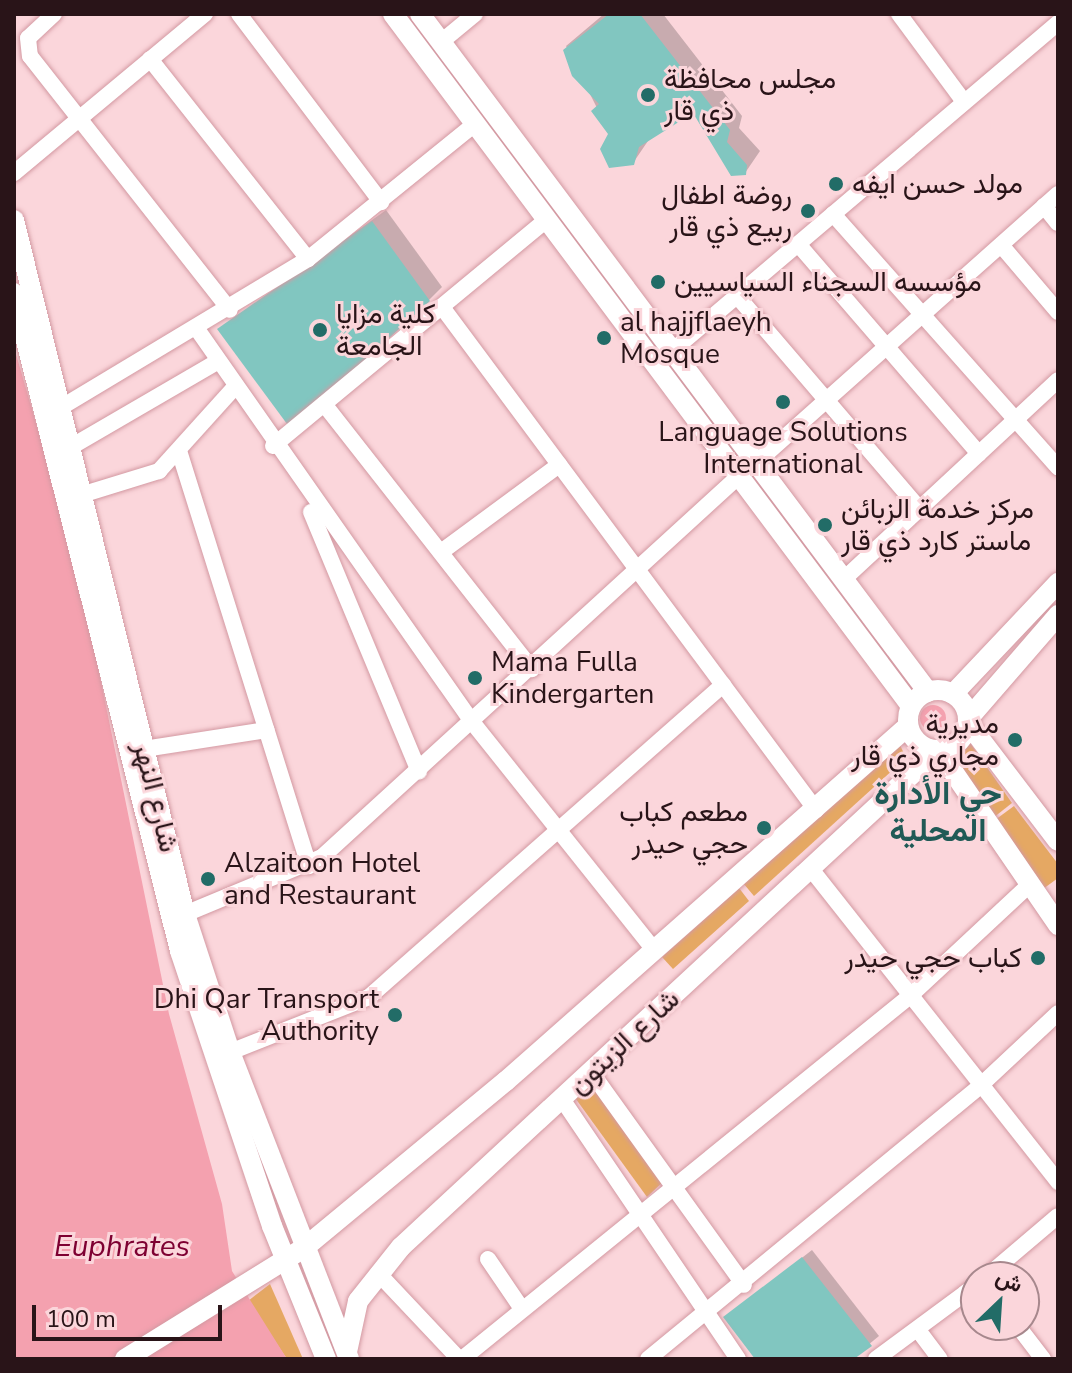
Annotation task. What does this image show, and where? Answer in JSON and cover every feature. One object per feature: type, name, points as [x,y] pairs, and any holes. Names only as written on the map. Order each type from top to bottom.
[{"type":"main road","points":[[393,14],[545,221],[739,476],[910,716],[918,743],[938,751],[1058,925]]},
{"type":"main road","points":[[420,14],[928,692],[953,694]]},
{"type":"main road","name":"شارع النهر","points":[[14,220],[185,914],[230,1052],[304,1248],[340,1358]]},
{"type":"main road","name":"شارع النهر","points":[[14,293],[180,951],[278,1264],[340,1358]]},
{"type":"main road","points":[[685,404],[704,391]]},
{"type":"main road","points":[[953,694],[1058,583]]},
{"type":"main road","points":[[938,751],[956,745],[968,721],[1058,615]]},
{"type":"main road","points":[[910,716],[928,692]]},
{"type":"main road","points":[[953,694],[968,721],[1058,841]]},
{"type":"main road","name":"شارع الزيتون","points":[[125,1359],[304,1248],[816,810],[910,716]]},
{"type":"main road","name":"شارع الزيتون","points":[[340,1358],[354,1311],[378,1273],[938,751]]},
{"type":"street","points":[[54,14],[28,38],[28,48],[79,119],[230,310]]},
{"type":"street","points":[[14,173],[205,14]]},
{"type":"street","points":[[239,14],[381,202]]},
{"type":"street","points":[[441,42],[475,14]]},
{"type":"street","points":[[899,14],[964,102]]},
{"type":"street","points":[[672,351],[1058,23]]},
{"type":"street","points":[[150,59],[308,259]]},
{"type":"street","points":[[60,408],[230,310],[308,259],[475,124]]},
{"type":"street","points":[[757,462],[1058,194]]},
{"type":"street","points":[[1044,206],[1058,223]]},
{"type":"street","points":[[833,214],[1058,467]]},
{"type":"street","points":[[273,446],[545,221]]},
{"type":"street","points":[[798,244],[979,454]]},
{"type":"street","points":[[1001,245],[1058,312]]},
{"type":"street","points":[[738,297],[920,509]]},
{"type":"street","points":[[442,307],[816,810]]},
{"type":"street","points":[[197,329],[299,484],[473,723],[654,950]]},
{"type":"street","points":[[69,448],[217,362]]},
{"type":"street","points":[[844,579],[1058,380]]},
{"type":"street","points":[[81,495],[136,482],[180,454],[234,388]]},
{"type":"street","points":[[324,404],[532,669]]},
{"type":"street","points":[[180,454],[309,866]]},
{"type":"street","points":[[441,552],[559,465]]},
{"type":"street","points":[[185,914],[309,866],[640,573],[739,476]]},
{"type":"street","points":[[299,484],[419,771]]},
{"type":"street","points":[[230,1052],[369,997],[561,833],[723,685]]},
{"type":"street","points":[[144,749],[267,730]]},
{"type":"street","points":[[811,869],[1058,1182]]},
{"type":"street","points":[[378,1273],[460,1359],[910,996],[1029,885]]},
{"type":"street","points":[[648,1359],[708,1315],[981,1085],[1058,1013]]},
{"type":"street","points":[[591,1072],[744,1285]]},
{"type":"street","points":[[562,1099],[738,1359]]},
{"type":"street","points":[[1006,1261],[1057,1219]]},
{"type":"street","points":[[488,1259],[522,1309]]},
{"type":"street","points":[[876,1359],[960,1297]]},
{"type":"street","points":[[918,1330],[940,1359]]},
{"type":"street","points":[[1029,1341],[1043,1359]]},
{"type":"shaded area","points":[[968,740],[1012,803],[993,818],[947,756]]},
{"type":"shaded area","points":[[900,745],[906,758],[754,896],[743,883]]},
{"type":"shaded area","points":[[1014,806],[1058,864],[1058,878],[1043,889],[995,820]]},
{"type":"shaded area","points":[[739,888],[749,901],[673,969],[662,957]]},
{"type":"shaded area","points":[[593,1082],[666,1179],[647,1197],[573,1095]]},
{"type":"shaded area","points":[[270,1284],[303,1359],[287,1359],[248,1301]]},
{"type":"water","name":"Euphrates","points":[[14,347],[77,564],[169,1014],[222,1204],[232,1271],[287,1359],[14,1359]]},
{"type":"water","points":[[933,705],[942,709],[946,718],[942,727],[933,731],[924,727],[920,718],[924,709]]},
{"type":"building","name":"مجلس محافظة ذي قار","points":[[609,14],[640,14],[730,130],[727,142],[747,165],[746,175],[731,176],[693,113],[639,147],[634,165],[609,168],[600,149],[608,134],[591,111],[599,104],[572,76],[563,50]]},
{"type":"building","points":[[372,221],[430,301],[290,428],[217,329]]},
{"type":"building","points":[[802,1257],[872,1346],[854,1359],[755,1359],[723,1317]]},
{"type":"place","name":"مجلس محافظة ذي قار","points":[[648,95]]},
{"type":"place","name":"مولد حسن ايفه","points":[[836,184]]},
{"type":"place","name":"روضة اطفال ربيع ذي قار","points":[[808,211]]},
{"type":"place","name":"مؤسسه السجناء السياسيين","points":[[658,282]]},
{"type":"place","name":"كلية مزايا الجامعة","points":[[320,330]]},
{"type":"place","name":"al hajjflaeyh Mosque","points":[[604,338]]},
{"type":"place","name":"Language Solutions International","points":[[783,402]]},
{"type":"place","name":"مركز خدمة الزبائن ماستر كارد ذي قار","points":[[825,525]]},
{"type":"place","name":"Mama Fulla Kindergarten","points":[[475,678]]},
{"type":"place","name":"مديرية مجاري ذي قار","points":[[1015,740]]},
{"type":"place","name":"مطعم كباب حجي حيدر","points":[[764,828]]},
{"type":"place","name":"Alzaitoon Hotel and Restaurant","points":[[208,879]]},
{"type":"place","name":"كباب حجي حيدر","points":[[1038,958]]},
{"type":"place","name":"Dhi Qar Transport Authority","points":[[395,1015]]},
{"type":"district","name":"حي الأدارة المحلية","points":[[938,814]]}]
